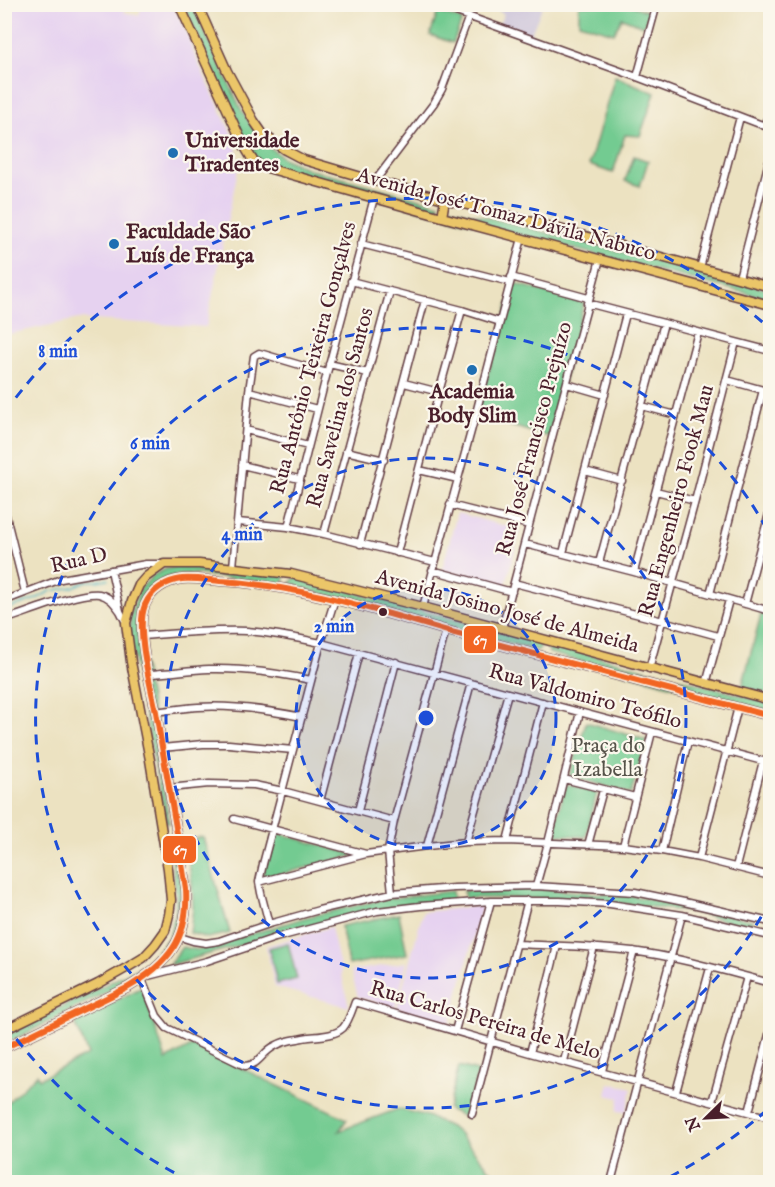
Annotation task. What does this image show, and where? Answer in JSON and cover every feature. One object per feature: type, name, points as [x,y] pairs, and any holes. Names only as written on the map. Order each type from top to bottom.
[{"type":"main road","name":"Avenida José Tomaz Dávila Nabuco","points":[[179,4],[243,144],[252,159],[260,166],[771,305]]},
{"type":"main road","points":[[197,4],[242,100],[263,134],[254,144],[243,144]]},
{"type":"main road","name":"Avenida José Tomaz Dávila Nabuco","points":[[263,134],[304,160],[771,286]]},
{"type":"main road","points":[[442,217],[445,199]]},
{"type":"main road","points":[[4,1030],[98,984],[144,958],[165,931],[171,900],[170,882],[126,623],[139,585],[164,564]]},
{"type":"main road","name":"Avenida Josino José de Almeida","points":[[164,564],[199,564],[291,574],[771,700]]},
{"type":"main road","points":[[289,589],[291,574]]},
{"type":"main road","name":"Avenida Josino José de Almeida","points":[[169,788],[142,621],[144,606],[150,596],[159,587],[171,581],[183,579],[236,582],[289,589],[335,599],[771,716]]},
{"type":"main road","points":[[542,656],[546,641]]},
{"type":"main road","points":[[154,790],[159,796],[164,824],[169,827],[172,824],[169,788]]},
{"type":"main road","points":[[4,1048],[143,978],[164,961],[180,937],[187,911],[184,875],[169,788]]},
{"type":"main road","points":[[170,882],[167,843],[171,840],[177,843],[184,875]]},
{"type":"street","points":[[434,4],[767,126],[771,113]]},
{"type":"street","points":[[637,77],[657,4]]},
{"type":"street","points":[[375,181],[435,103],[469,16]]},
{"type":"street","points":[[700,268],[740,117]]},
{"type":"street","points":[[739,278],[771,157]]},
{"type":"street","name":"Rua Antônio Teixeira Gonçalves","points":[[288,527],[374,198]]},
{"type":"street","points":[[423,607],[522,238]]},
{"type":"street","points":[[361,244],[510,280],[626,314],[771,351]]},
{"type":"street","name":"Rua José Francisco Prejuízo","points":[[502,628],[600,259]]},
{"type":"street","points":[[351,281],[500,322]]},
{"type":"street","name":"Rua Savelina dos Santos","points":[[324,534],[390,291]]},
{"type":"street","points":[[360,544],[425,300]]},
{"type":"street","points":[[398,553],[462,310]]},
{"type":"street","points":[[563,554],[626,314]]},
{"type":"street","points":[[599,563],[664,323]]},
{"type":"street","points":[[634,572],[698,332]]},
{"type":"street","name":"Rua Engenheiro Fook Mau","points":[[649,669],[736,342]]},
{"type":"street","points":[[233,567],[254,356],[259,353],[327,373]]},
{"type":"street","points":[[329,364],[368,373]]},
{"type":"street","points":[[710,594],[767,391],[727,380]]},
{"type":"street","points":[[404,383],[439,392]]},
{"type":"street","points":[[567,384],[605,395]]},
{"type":"street","points":[[249,391],[317,409]]},
{"type":"street","points":[[642,406],[676,415]]},
{"type":"street","points":[[246,430],[308,446]]},
{"type":"street","points":[[346,451],[384,460]]},
{"type":"street","points":[[242,465],[299,480]]},
{"type":"street","points":[[419,470],[458,479]]},
{"type":"street","points":[[585,471],[622,481]]},
{"type":"street","points":[[656,491],[695,501]]},
{"type":"street","points":[[450,505],[529,525]]},
{"type":"street","points":[[4,508],[8,532],[25,592]]},
{"type":"street","points":[[745,604],[771,510]]},
{"type":"street","points":[[238,522],[288,527],[324,534],[435,562]]},
{"type":"street","points":[[525,544],[771,611]]},
{"type":"street","name":"Rua D","points":[[4,601],[61,579],[146,564],[164,564]]},
{"type":"street","points":[[111,570],[120,611]]},
{"type":"street","points":[[432,570],[512,592]]},
{"type":"street","points":[[514,583],[718,636]]},
{"type":"street","points":[[4,620],[76,597],[98,594],[111,599],[126,623]]},
{"type":"street","points":[[269,924],[259,882],[311,680],[335,599]]},
{"type":"street","points":[[706,684],[729,600]]},
{"type":"street","points":[[392,893],[388,851],[394,821],[446,630]]},
{"type":"street","name":"Rua Valdomiro Teófilo","points":[[143,636],[246,631],[321,643],[767,762]]},
{"type":"street","points":[[320,801],[359,653]]},
{"type":"street","points":[[358,811],[396,662]]},
{"type":"street","points":[[149,674],[208,669],[239,670],[278,673],[311,680]]},
{"type":"street","points":[[428,846],[471,683]]},
{"type":"street","points":[[466,842],[508,693]]},
{"type":"street","points":[[507,841],[543,702]]},
{"type":"street","points":[[155,712],[199,707],[235,707],[274,711],[302,717]]},
{"type":"street","points":[[699,858],[738,707]]},
{"type":"street","points":[[536,886],[580,712]]},
{"type":"street","points":[[623,846],[652,732]]},
{"type":"street","points":[[662,851],[688,741]]},
{"type":"street","points":[[162,748],[229,744],[293,750]]},
{"type":"street","points":[[736,867],[767,762]]},
{"type":"street","points":[[564,779],[635,797]]},
{"type":"street","points":[[169,788],[228,784],[254,785],[394,821]]},
{"type":"street","points":[[588,845],[603,790]]},
{"type":"street","points":[[234,819],[366,854]]},
{"type":"street","points":[[259,882],[366,854],[466,842],[507,841],[623,846],[662,851],[771,876]]},
{"type":"street","points":[[180,937],[206,943],[226,939],[254,926],[392,893],[454,888],[536,886],[635,892],[771,922]]},
{"type":"street","points":[[454,888],[456,903]]},
{"type":"street","points":[[143,978],[207,961],[275,938],[366,914],[456,903],[528,900],[610,904],[682,915],[771,936]]},
{"type":"street","points":[[472,1114],[528,900]]},
{"type":"street","points":[[455,1031],[491,901]]},
{"type":"street","points":[[611,1182],[682,915]]},
{"type":"street","points":[[756,932],[759,920]]},
{"type":"street","points":[[518,944],[634,951],[672,958],[771,983]]},
{"type":"street","points":[[530,1053],[557,946]]},
{"type":"street","points":[[564,1061],[594,947]]},
{"type":"street","points":[[602,1071],[634,951]]},
{"type":"street","points":[[676,1092],[710,968]]},
{"type":"street","points":[[711,1102],[747,977]]},
{"type":"street","name":"Rua Carlos Pereira de Melo","points":[[143,978],[157,1016],[167,1028],[245,1066],[253,1065],[275,1046],[298,1038],[336,1032],[343,1028],[355,1002],[530,1053],[771,1118]]},
{"type":"street","points":[[749,1112],[771,1031]]},
{"type":"shaded area","name":"Faculdade São Luís de França","points":[[4,5],[125,5],[124,12],[139,16],[142,5],[172,5],[187,33],[194,54],[236,143],[238,169],[206,327],[78,319],[5,335]]},
{"type":"shaded area","points":[[502,5],[543,5],[530,36],[499,24],[504,14],[498,11]]},
{"type":"shaded area","points":[[457,513],[520,530],[505,587],[442,570]]},
{"type":"shaded area","points":[[482,906],[450,1024],[397,1008],[423,912]]},
{"type":"shaded area","points":[[331,927],[349,1007],[275,987],[266,946]]},
{"type":"shaded area","points":[[407,962],[395,1008],[358,997],[351,971]]},
{"type":"shaded area","points":[[609,1083],[632,1088],[626,1112],[617,1111],[619,1098],[606,1095]]},
{"type":"green space","points":[[183,5],[192,5],[257,138],[246,141]]},
{"type":"green space","points":[[579,5],[631,5],[649,12],[644,26],[622,18],[614,33],[579,23]]},
{"type":"green space","points":[[438,12],[462,20],[453,43],[430,35]]},
{"type":"green space","points":[[615,76],[655,93],[640,136],[625,135],[613,173],[589,165]]},
{"type":"green space","points":[[264,143],[285,159],[311,170],[439,204],[436,214],[264,167],[251,152]]},
{"type":"green space","points":[[634,156],[648,161],[640,186],[625,181]]},
{"type":"green space","points":[[446,207],[770,290],[770,299],[445,216]]},
{"type":"green space","points":[[514,283],[584,303],[550,437],[476,416]]},
{"type":"green space","points":[[181,566],[285,576],[284,585],[181,574],[159,582],[141,603],[138,634],[165,782],[169,823],[166,823],[135,663],[130,616],[140,589],[154,575],[166,569]]},
{"type":"green space","points":[[296,577],[542,643],[539,650],[535,650],[293,586],[291,582]]},
{"type":"green space","points":[[761,614],[770,616],[770,695],[742,687]]},
{"type":"green space","points":[[552,644],[770,703],[770,712],[549,653],[548,647]]},
{"type":"green space","name":"Praça do Izabella","points":[[586,722],[646,740],[631,794],[570,776]]},
{"type":"green space","points":[[566,784],[597,792],[586,837],[553,834]]},
{"type":"green space","points":[[274,832],[356,855],[262,879]]},
{"type":"green space","points":[[203,837],[230,933],[207,938],[190,933],[193,908],[192,883],[185,841]]},
{"type":"green space","points":[[175,844],[180,876],[185,888],[182,926],[168,950],[146,972],[5,1044],[5,1036],[146,964],[168,938],[176,912],[170,845]]},
{"type":"green space","points":[[529,888],[633,896],[752,920],[750,928],[698,913],[628,904],[520,898],[465,898],[463,891]]},
{"type":"green space","points":[[452,891],[453,901],[404,905],[307,927],[169,965],[182,947],[199,950],[307,917],[385,899]]},
{"type":"green space","points":[[399,914],[407,954],[349,965],[341,926]]},
{"type":"green space","points":[[288,943],[297,979],[277,984],[269,948]]},
{"type":"green space","points":[[142,987],[166,1060],[193,1045],[347,1119],[339,1131],[398,1109],[427,1116],[459,1134],[501,1182],[5,1182],[5,1105],[37,1074],[39,1079],[88,1055],[75,1022]]},
{"type":"green space","points":[[459,1066],[478,1071],[466,1118],[448,1109]]},
{"type":"waterway","points":[[4,610],[51,591],[73,587],[87,581],[108,579]]},
{"type":"transit line","name":"67","points":[[4,1048],[141,979],[154,969],[173,948],[184,922],[186,889],[145,658],[142,628],[145,605],[155,591],[165,584],[182,579],[196,579],[250,583],[309,593],[770,716]]},
{"type":"place","name":"Universidade Tiradentes","points":[[173,153]]},
{"type":"place","name":"Faculdade São Luís de França","points":[[114,244]]},
{"type":"place","name":"Academia Body Slim","points":[[472,370]]}]
